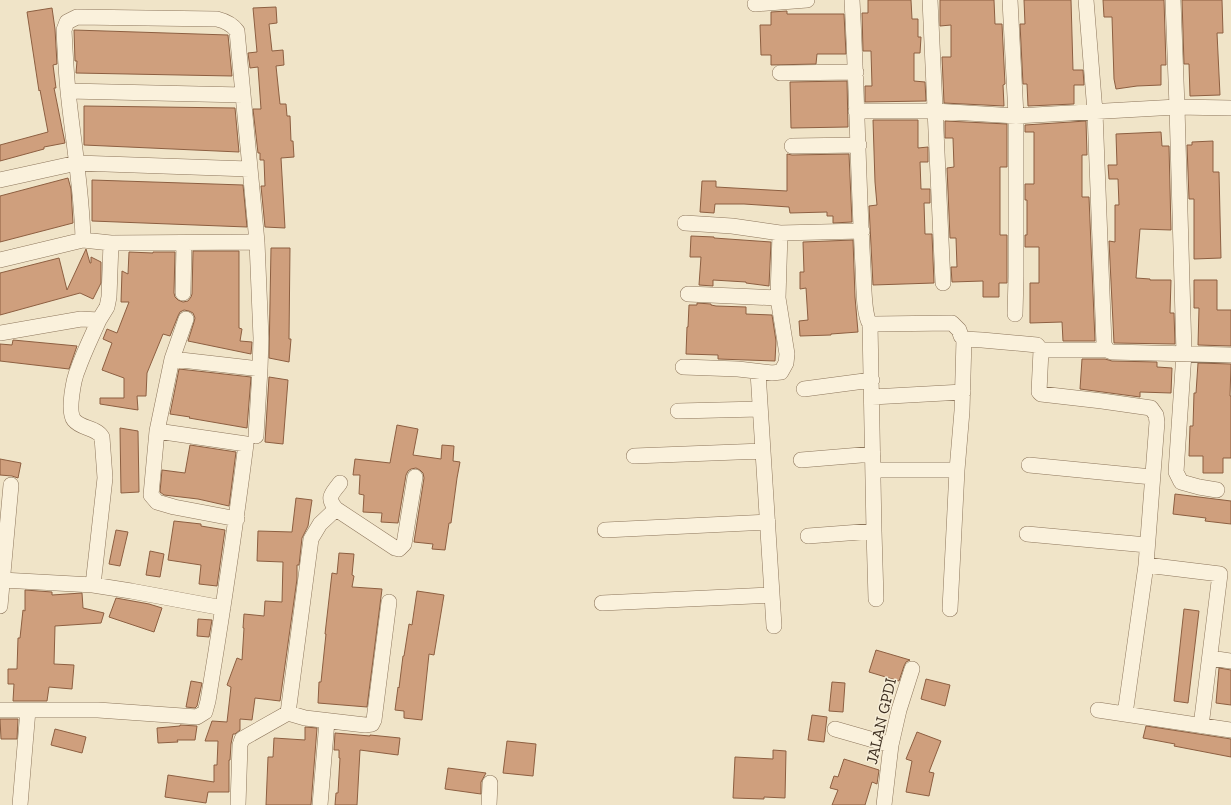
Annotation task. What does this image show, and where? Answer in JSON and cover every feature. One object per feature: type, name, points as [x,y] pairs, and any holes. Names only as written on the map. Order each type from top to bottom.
[{"type":"street","points":[[755,4],[807,0]]},
{"type":"street","points":[[852,0],[866,306],[870,324],[876,598]]},
{"type":"street","points":[[930,0],[943,282]]},
{"type":"street","points":[[1010,0],[1016,116],[1015,314]]},
{"type":"street","points":[[1086,0],[1095,112],[1104,344],[1107,350]]},
{"type":"street","points":[[1173,0],[1184,353],[1176,472],[1182,482],[1218,490]]},
{"type":"street","points":[[83,240],[82,212],[68,90],[64,30],[67,22],[77,17],[217,19],[222,20],[234,27],[237,31],[257,242],[261,338],[256,436]]},
{"type":"street","points":[[780,73],[856,72]]},
{"type":"street","points":[[68,90],[243,95]]},
{"type":"street","points":[[856,111],[935,111],[1016,116],[1177,107],[1231,108]]},
{"type":"street","points":[[792,146],[859,145]]},
{"type":"street","points":[[0,180],[77,163],[249,169]]},
{"type":"street","points":[[685,223],[732,226],[780,233],[862,230]]},
{"type":"street","points":[[683,367],[738,369],[772,373],[781,372],[786,363],[786,348],[778,298],[780,233]]},
{"type":"street","points":[[0,260],[83,240],[111,243],[257,242]]},
{"type":"street","points":[[93,585],[105,478],[102,437],[99,433],[82,426],[74,420],[71,414],[70,406],[78,370],[109,297],[111,243]]},
{"type":"street","points":[[183,293],[184,243]]},
{"type":"street","points":[[688,294],[778,298]]},
{"type":"street","points":[[0,333],[81,319],[100,320]]},
{"type":"street","points":[[186,320],[172,359],[157,431],[151,495],[157,502],[174,507],[237,519]]},
{"type":"street","points":[[870,324],[952,323],[959,330],[964,339],[962,411],[957,470],[950,609]]},
{"type":"street","points":[[964,339],[1037,345],[1041,350],[1038,392],[1041,394],[1151,408],[1156,415],[1157,422],[1146,565],[1125,714]]},
{"type":"street","points":[[1041,350],[1107,350],[1112,352],[1231,355]]},
{"type":"street","points":[[172,359],[260,369]]},
{"type":"street","points":[[758,372],[774,626]]},
{"type":"street","points":[[804,389],[872,380]]},
{"type":"street","points":[[872,397],[962,392]]},
{"type":"street","points":[[678,411],[760,409]]},
{"type":"street","points":[[0,710],[98,710],[197,717],[205,712],[237,519],[246,444],[157,431]]},
{"type":"street","points":[[634,456],[763,451]]},
{"type":"street","points":[[801,460],[873,454]]},
{"type":"street","points":[[1029,465],[1152,477]]},
{"type":"street","points":[[873,470],[957,470]]},
{"type":"street","points":[[329,516],[399,549],[404,544],[415,477]]},
{"type":"street","points":[[288,713],[311,539],[329,516],[331,504],[330,496],[340,483]]},
{"type":"street","points":[[0,606],[11,485]]},
{"type":"street","points":[[605,530],[768,522]]},
{"type":"street","points":[[808,536],[874,531]]},
{"type":"street","points":[[1027,534],[1147,545]]},
{"type":"street","points":[[1146,565],[1220,574],[1225,590],[1210,658],[1201,726]]},
{"type":"street","points":[[2,580],[93,585],[223,608]]},
{"type":"street","points":[[602,603],[772,595]]},
{"type":"street","points":[[238,805],[240,742],[242,739],[288,713],[305,718],[365,726],[372,724],[374,720],[389,602]]},
{"type":"street","points":[[1210,658],[1231,661]]},
{"type":"street","name":"JALAN GPDI","points":[[884,805],[891,745],[899,710],[912,668]]},
{"type":"street","points":[[20,805],[28,710]]},
{"type":"street","points":[[1098,710],[1231,730]]},
{"type":"street","points":[[320,805],[327,721]]},
{"type":"street","points":[[835,729],[891,745]]},
{"type":"street","points":[[489,805],[490,783]]},
{"type":"building","points":[[868,0],[911,0],[912,19],[918,19],[918,37],[921,37],[920,53],[914,53],[914,81],[925,82],[926,101],[865,102],[865,86],[872,86],[871,51],[863,51],[862,13],[868,13]]},
{"type":"building","points":[[940,0],[994,0],[995,24],[1002,24],[1005,84],[1003,85],[1004,106],[944,103],[942,57],[951,57],[951,25],[940,26]]},
{"type":"building","points":[[1024,0],[1071,0],[1073,70],[1083,70],[1084,85],[1074,85],[1074,104],[1028,106],[1027,84],[1023,84],[1020,24],[1025,24]]},
{"type":"building","points":[[1103,0],[1164,0],[1166,65],[1161,65],[1161,85],[1116,89],[1114,79],[1112,17],[1104,17]]},
{"type":"building","points":[[1182,0],[1222,0],[1223,33],[1217,33],[1220,95],[1190,96],[1189,64],[1184,64]]},
{"type":"building","points":[[276,7],[277,23],[269,24],[272,51],[283,50],[284,65],[276,66],[280,104],[286,104],[287,116],[290,116],[291,141],[293,141],[294,157],[281,158],[285,228],[265,227],[261,186],[265,186],[264,160],[260,160],[260,153],[258,153],[253,109],[261,109],[258,67],[250,68],[248,53],[257,52],[253,8]]},
{"type":"building","points":[[52,8],[57,64],[53,65],[56,88],[54,88],[65,143],[44,147],[44,149],[0,161],[0,145],[48,132],[40,90],[39,91],[27,12]]},
{"type":"building","points":[[787,11],[787,14],[844,14],[846,54],[817,54],[816,64],[771,65],[771,55],[761,55],[760,25],[771,25],[771,12]]},
{"type":"building","points":[[74,30],[228,35],[232,76],[76,73],[77,61],[75,61]]},
{"type":"building","points":[[847,81],[848,127],[791,128],[790,82]]},
{"type":"building","points":[[84,106],[235,108],[239,152],[84,145]]},
{"type":"building","points":[[873,120],[918,120],[918,148],[928,147],[928,162],[920,162],[921,189],[930,189],[930,203],[924,203],[925,234],[932,234],[934,283],[873,285],[869,206],[877,205]]},
{"type":"building","points":[[945,121],[1007,124],[1007,167],[1000,167],[1000,235],[1007,235],[1007,283],[999,283],[999,297],[983,297],[983,281],[952,282],[951,267],[957,267],[956,238],[950,238],[947,168],[954,167],[953,138],[945,138]]},
{"type":"building","points":[[1086,121],[1087,155],[1082,155],[1082,197],[1089,197],[1095,341],[1063,341],[1062,322],[1030,323],[1030,283],[1039,283],[1039,247],[1025,247],[1025,235],[1027,235],[1027,200],[1025,200],[1025,184],[1034,184],[1034,132],[1025,132],[1025,125]]},
{"type":"building","points":[[1161,132],[1162,146],[1169,146],[1171,230],[1140,229],[1136,278],[1171,280],[1170,313],[1174,313],[1175,344],[1114,343],[1109,241],[1115,242],[1115,205],[1119,205],[1118,179],[1109,179],[1108,165],[1117,165],[1116,134]]},
{"type":"building","points":[[1213,141],[1213,172],[1219,172],[1221,258],[1194,259],[1194,199],[1189,199],[1187,145],[1192,145],[1192,142]]},
{"type":"building","points":[[787,154],[849,154],[852,222],[833,223],[833,216],[827,216],[827,212],[790,213],[789,207],[744,204],[715,204],[714,213],[700,212],[702,181],[716,181],[716,187],[787,191]]},
{"type":"building","points":[[68,178],[71,189],[73,223],[0,242],[0,196]]},
{"type":"building","points":[[92,180],[243,185],[247,227],[92,221]]},
{"type":"building","points":[[691,236],[771,242],[769,286],[746,282],[713,280],[713,286],[699,285],[701,257],[690,257]]},
{"type":"building","points":[[853,240],[858,332],[800,336],[799,321],[808,320],[806,288],[800,289],[800,272],[804,272],[803,242]]},
{"type":"building","points":[[271,248],[290,248],[289,339],[291,339],[289,362],[269,358]]},
{"type":"building","points":[[86,249],[90,263],[91,257],[101,262],[101,283],[93,299],[80,293],[0,315],[0,273],[59,258],[67,290]]},
{"type":"building","points":[[193,251],[239,251],[239,328],[242,329],[240,341],[252,342],[251,354],[188,341],[195,318],[193,313],[184,310],[180,312],[170,336],[163,334],[147,373],[146,396],[137,396],[138,410],[100,404],[100,398],[124,398],[124,378],[102,370],[112,343],[103,339],[107,329],[117,333],[129,302],[121,302],[122,271],[128,274],[129,252],[175,252],[174,293],[178,300],[183,302],[188,301],[192,294]]},
{"type":"building","points":[[1194,280],[1217,280],[1217,310],[1231,310],[1231,346],[1198,345],[1199,308],[1194,308]]},
{"type":"building","points":[[697,303],[716,306],[746,307],[746,314],[772,315],[776,341],[775,361],[718,359],[718,355],[686,354],[689,305],[697,305]]},
{"type":"building","points":[[13,340],[77,346],[69,369],[0,361],[0,344],[12,345]]},
{"type":"building","points":[[1082,359],[1157,362],[1157,367],[1172,368],[1171,393],[1140,392],[1140,397],[1080,389]]},
{"type":"building","points":[[1198,363],[1231,364],[1231,458],[1223,458],[1223,473],[1203,473],[1203,456],[1189,456],[1190,426],[1193,426],[1194,393],[1196,393]]},
{"type":"building","points":[[179,369],[251,377],[247,428],[170,414]]},
{"type":"building","points":[[269,377],[288,380],[283,444],[265,442]]},
{"type":"building","points":[[397,425],[418,429],[413,455],[441,459],[442,445],[454,446],[453,461],[460,462],[451,523],[449,523],[445,550],[432,549],[433,544],[414,542],[424,478],[423,473],[416,468],[408,471],[406,475],[398,523],[381,522],[382,513],[363,512],[364,495],[359,494],[360,475],[353,475],[355,459],[390,463]]},
{"type":"building","points":[[120,428],[138,431],[139,492],[121,493]]},
{"type":"building","points":[[190,445],[236,452],[229,506],[198,499],[164,495],[160,492],[162,470],[185,473]]},
{"type":"building","points":[[0,459],[21,463],[18,478],[0,475]]},
{"type":"building","points":[[1175,494],[1231,501],[1231,524],[1205,521],[1206,518],[1173,514]]},
{"type":"building","points":[[296,498],[312,500],[308,526],[302,538],[299,565],[297,565],[297,579],[280,701],[255,698],[252,720],[240,719],[240,730],[233,734],[231,744],[229,760],[229,792],[208,792],[206,803],[165,797],[168,775],[214,782],[214,765],[217,765],[218,741],[205,741],[212,721],[227,722],[231,687],[227,685],[237,658],[242,660],[244,614],[264,616],[265,601],[282,602],[283,562],[257,561],[258,531],[292,532]]},
{"type":"building","points":[[174,521],[201,524],[201,526],[225,530],[217,586],[199,584],[201,565],[168,560]]},
{"type":"building","points":[[116,530],[128,532],[120,566],[109,564]]},
{"type":"building","points":[[150,551],[164,554],[160,577],[146,575]]},
{"type":"building","points":[[339,553],[354,554],[352,575],[354,576],[352,587],[382,589],[367,707],[318,703],[319,682],[321,682],[332,573],[337,574]]},
{"type":"building","points":[[25,590],[52,592],[52,595],[82,593],[83,608],[104,613],[101,623],[55,626],[54,664],[74,665],[72,689],[49,687],[47,701],[13,701],[14,684],[8,684],[8,669],[17,669],[18,638],[20,638],[23,610],[25,611]]},
{"type":"building","points":[[417,591],[444,595],[434,655],[429,654],[422,720],[404,718],[404,711],[395,710],[403,656],[409,624],[412,625]]},
{"type":"building","points":[[116,598],[162,608],[154,632],[109,617]]},
{"type":"building","points":[[1184,609],[1199,611],[1188,703],[1174,701]]},
{"type":"building","points":[[198,619],[212,620],[209,637],[197,636]]},
{"type":"building","points":[[876,650],[910,660],[906,662],[899,681],[869,672]]},
{"type":"building","points":[[1219,668],[1231,670],[1231,705],[1216,703]]},
{"type":"building","points":[[926,679],[950,685],[945,706],[921,699]]},
{"type":"building","points":[[191,681],[202,683],[197,706],[195,708],[186,707]]},
{"type":"building","points":[[832,682],[845,683],[843,712],[829,711]]},
{"type":"building","points":[[812,715],[827,717],[824,742],[808,740]]},
{"type":"building","points":[[0,719],[18,719],[17,739],[1,739]]},
{"type":"building","points":[[180,725],[197,726],[195,740],[177,740],[178,742],[158,743],[157,728]]},
{"type":"building","points":[[1146,726],[1231,739],[1231,757],[1174,746],[1175,744],[1143,738]]},
{"type":"building","points":[[305,727],[317,728],[311,805],[266,805],[268,757],[273,757],[274,738],[305,740]]},
{"type":"building","points":[[55,729],[86,737],[82,753],[51,745]]},
{"type":"building","points":[[917,732],[941,741],[929,772],[934,773],[929,796],[906,792],[912,761],[906,759]]},
{"type":"building","points":[[335,733],[400,738],[398,755],[360,750],[357,805],[335,805],[336,793],[338,793],[340,758],[339,750],[334,750]]},
{"type":"building","points":[[507,741],[536,744],[533,776],[503,773]]},
{"type":"building","points":[[773,750],[786,751],[785,798],[733,798],[735,757],[773,759]]},
{"type":"building","points":[[844,759],[879,770],[877,784],[872,782],[865,805],[832,805],[838,790],[830,788],[834,776],[838,777]]},
{"type":"building","points":[[448,768],[486,773],[481,782],[481,794],[445,789]]}]
